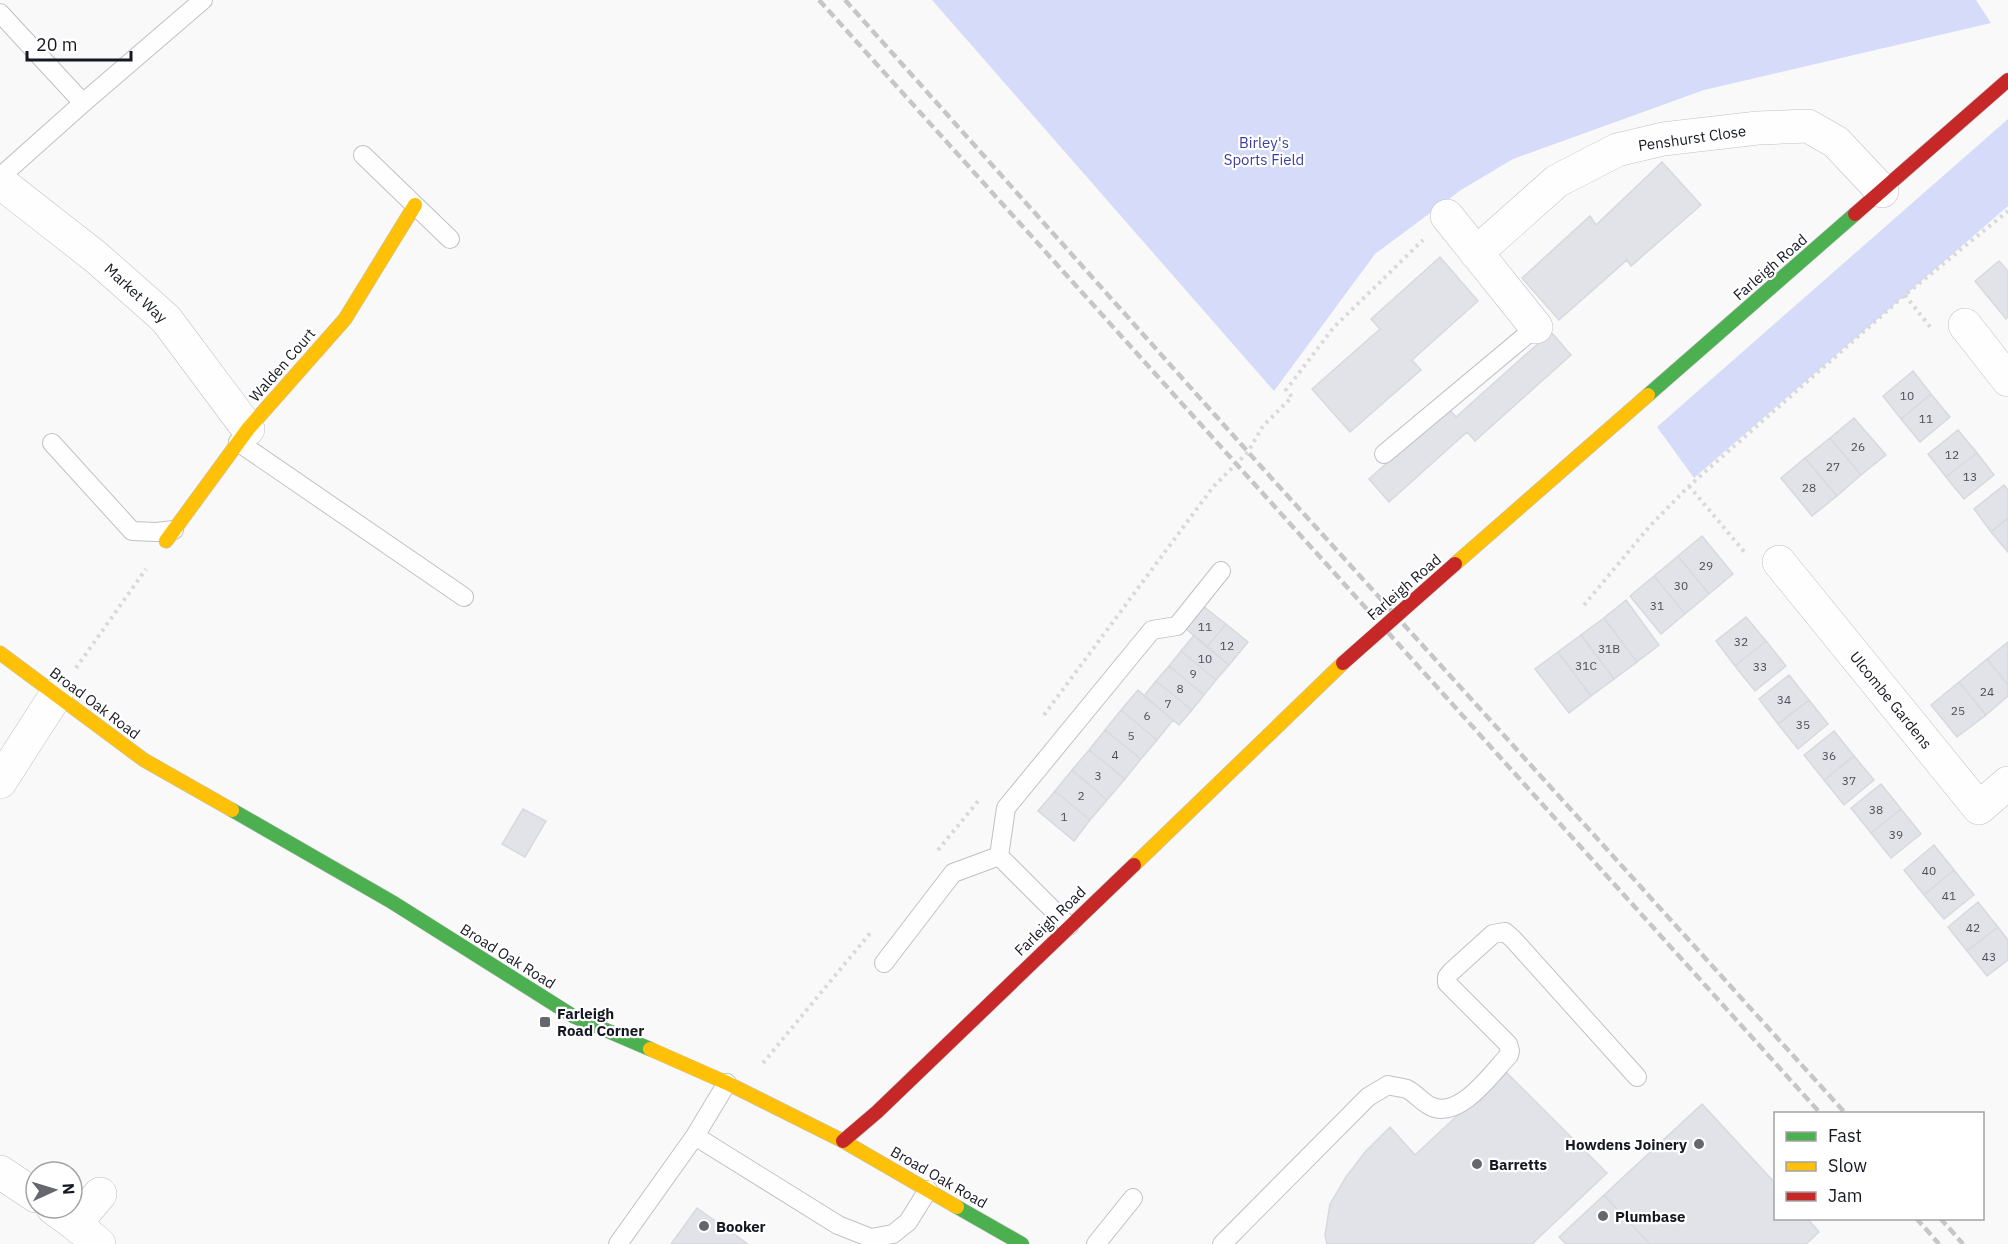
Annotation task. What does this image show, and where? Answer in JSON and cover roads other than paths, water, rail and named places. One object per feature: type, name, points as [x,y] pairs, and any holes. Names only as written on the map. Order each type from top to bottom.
[{"type":"street","name":"Farleigh Road","points":[[843,1141],[877,1112],[1343,663],[2008,80]]},
{"type":"street","name":"Penshurst Close","points":[[1476,253],[1557,181],[1617,150],[1663,140],[1758,129],[1808,126],[1836,142],[1882,191]]},
{"type":"street","name":"Market Way","points":[[0,180],[98,258],[166,319],[243,436]]},
{"type":"street","name":"Walden Court","points":[[170,536],[243,436],[345,319],[415,205]]},
{"type":"street","points":[[1446,216],[1536,327]]},
{"type":"street","points":[[1965,325],[2008,380]]},
{"type":"street","name":"Ulcombe Gardens","points":[[1779,562],[1979,808],[2008,783]]},
{"type":"street","name":"Broad Oak Road","points":[[0,653],[144,760],[392,902],[573,1016],[727,1083],[843,1141],[1022,1244]]},
{"type":"street","points":[[0,782],[56,695]]},
{"type":"street","points":[[0,1172],[24,1188]]},
{"type":"street","points":[[75,1225],[100,1194]]},
{"type":"lane","points":[[0,180],[83,103],[203,0]]},
{"type":"lane","points":[[0,13],[83,103]]},
{"type":"lane","points":[[363,155],[450,239]]},
{"type":"lane","points":[[1384,454],[1536,327]]},
{"type":"lane","points":[[243,436],[465,597]]},
{"type":"lane","points":[[52,442],[132,531],[170,536]]},
{"type":"lane","points":[[999,856],[1006,808],[1152,630],[1177,626],[1221,571]]},
{"type":"lane","points":[[999,856],[1069,926]]},
{"type":"lane","points":[[884,963],[953,873],[999,856]]},
{"type":"lane","points":[[1222,1244],[1368,1097],[1388,1085],[1408,1089],[1431,1107],[1441,1109],[1459,1104],[1476,1092],[1509,1055],[1508,1044],[1447,983],[1447,977],[1451,972],[1493,934],[1505,932],[1637,1077]]},
{"type":"lane","points":[[618,1244],[695,1136],[727,1083]]},
{"type":"lane","points":[[695,1136],[838,1225],[872,1238],[893,1234],[908,1222],[928,1190]]},
{"type":"lane","points":[[1096,1244],[1133,1198]]},
{"type":"railway","points":[[819,0],[1819,1112]]},
{"type":"railway","points":[[845,0],[1248,452],[1844,1112]]},
{"type":"railway","points":[[1918,1220],[1939,1244]]},
{"type":"railway","points":[[1942,1220],[1963,1244]]},
{"type":"place","name":"Farleigh Road Corner","points":[[545,1022]]},
{"type":"place","name":"Howdens Joinery","points":[[1699,1144]]},
{"type":"place","name":"Barretts","points":[[1477,1164]]},
{"type":"place","name":"Plumbase","points":[[1603,1216]]},
{"type":"place","name":"Booker","points":[[704,1226]]},
{"type":"park label","name":"Birley's Sports Field","points":[[1264,150]]}]
